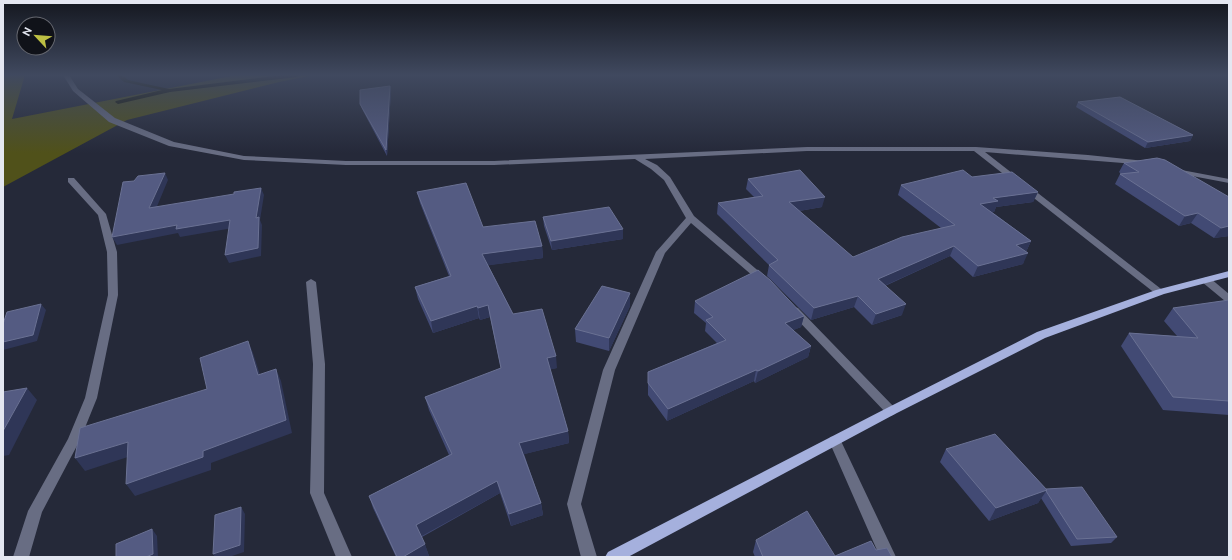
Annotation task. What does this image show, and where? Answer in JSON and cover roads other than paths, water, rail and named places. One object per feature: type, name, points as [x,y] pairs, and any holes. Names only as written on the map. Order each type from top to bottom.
[{"type":"main road","points":[[613,557],[891,411],[1041,336],[1160,292],[1229,274]]},
{"type":"street","points":[[89,101],[112,120],[172,144],[244,158],[346,163],[432,164],[494,163],[807,149],[976,149],[1088,157],[1150,164]]},
{"type":"street","points":[[976,149],[1160,292]]},
{"type":"street","points":[[638,157],[654,167],[667,180],[690,218],[773,288]]},
{"type":"street","points":[[1164,167],[1229,181]]},
{"type":"street","points":[[21,557],[35,511],[74,440],[91,398],[113,295],[112,252],[102,214],[71,180]]},
{"type":"street","points":[[589,557],[574,504],[609,370],[661,252],[690,218]]},
{"type":"street","points":[[1206,280],[1229,299]]},
{"type":"street","points":[[311,282],[319,364],[317,494],[344,557]]},
{"type":"street","points":[[784,300],[891,411]]},
{"type":"street","points":[[835,441],[888,557]]}]
